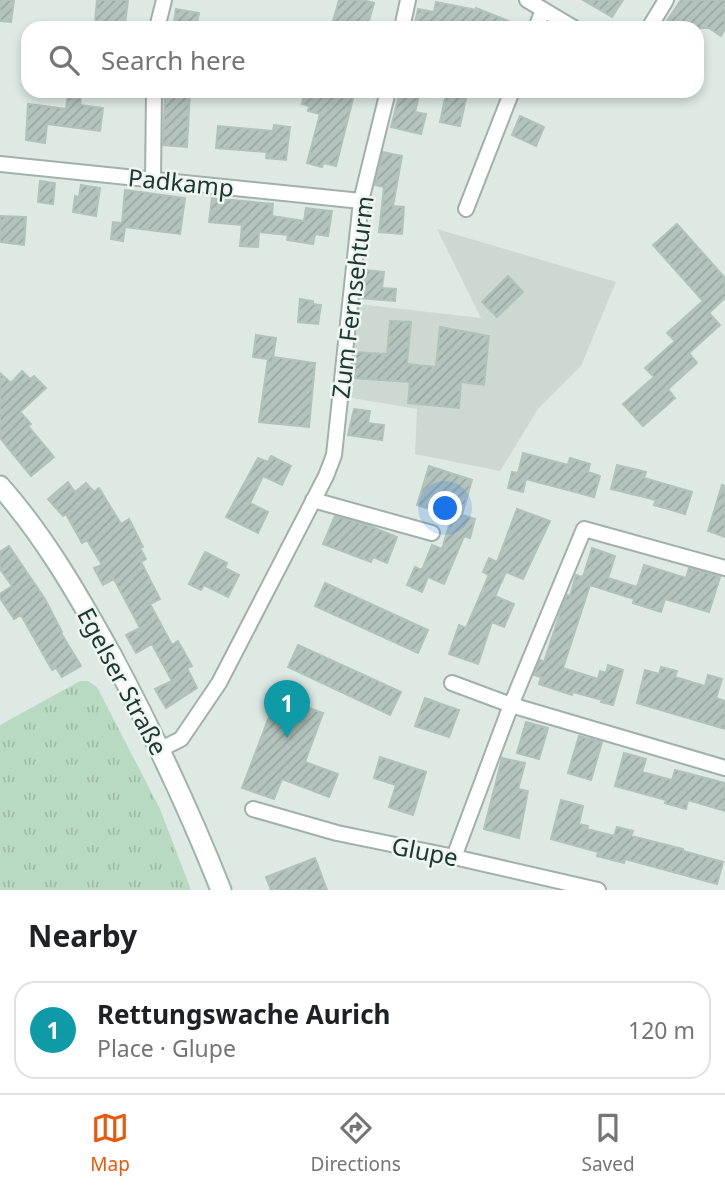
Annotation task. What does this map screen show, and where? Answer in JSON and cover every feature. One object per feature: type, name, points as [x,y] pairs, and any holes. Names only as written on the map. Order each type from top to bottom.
[{"type":"main road","name":"Egelser Straße","points":[[0,486],[36,529],[64,572],[161,749],[221,890]]},
{"type":"street","points":[[159,21],[164,0]]},
{"type":"street","points":[[404,21],[408,0]]},
{"type":"street","points":[[527,0],[562,21]]},
{"type":"street","points":[[653,21],[666,0]]},
{"type":"street","points":[[539,21],[543,10]]},
{"type":"street","points":[[153,180],[154,98]]},
{"type":"street","name":"Zum Fernsehturm","points":[[161,749],[181,739],[219,683],[334,455],[361,201],[386,98]]},
{"type":"street","points":[[466,209],[509,98]]},
{"type":"street","name":"Padkamp","points":[[0,164],[361,201]]},
{"type":"street","points":[[313,500],[432,533]]},
{"type":"street","points":[[454,857],[511,705],[584,529],[725,568]]},
{"type":"street","points":[[452,683],[511,705],[725,768]]},
{"type":"street","name":"Glupe","points":[[253,809],[337,834],[598,890]]},
{"type":"shaded area","points":[[437,229],[616,282],[581,366],[538,409],[500,471],[415,454],[417,409],[346,397],[358,304],[481,318]]},
{"type":"green space","points":[[80,681],[88,681],[97,687],[160,809],[191,890],[0,890],[0,725]]},
{"type":"building","points":[[0,0],[14,0],[11,22],[0,21]]},
{"type":"building","points":[[97,0],[128,0],[125,21],[95,21]]},
{"type":"building","points":[[339,0],[374,3],[369,21],[333,21]]},
{"type":"building","points":[[583,0],[623,0],[612,17]]},
{"type":"building","points":[[681,0],[725,0],[725,29],[721,36],[709,28],[704,28],[704,21],[667,21]]},
{"type":"building","points":[[436,2],[476,8],[508,21],[415,21],[418,9],[434,12]]},
{"type":"building","points":[[176,9],[199,13],[197,21],[174,21]]},
{"type":"building","points":[[67,98],[81,98],[80,105],[103,108],[100,131],[47,124],[45,143],[26,140],[28,104],[66,109]]},
{"type":"building","points":[[165,98],[190,98],[187,147],[163,145]]},
{"type":"building","points":[[303,98],[353,98],[336,166],[323,163],[322,167],[307,163],[320,114],[308,111],[309,106],[302,104]]},
{"type":"building","points":[[398,98],[418,98],[415,112],[426,114],[421,134],[391,127]]},
{"type":"building","points":[[445,98],[466,98],[460,126],[440,122]]},
{"type":"building","points":[[520,116],[544,127],[536,146],[512,135]]},
{"type":"building","points":[[274,125],[290,127],[286,160],[266,158],[267,152],[216,148],[218,126],[273,131]]},
{"type":"building","points":[[383,152],[402,156],[393,206],[404,207],[402,234],[379,232],[384,187],[375,185]]},
{"type":"building","points":[[40,181],[55,183],[53,204],[38,202]]},
{"type":"building","points":[[81,185],[100,188],[96,216],[73,212],[75,196],[79,197]]},
{"type":"building","points":[[125,190],[185,198],[180,234],[125,227],[123,241],[111,239],[113,222],[122,223]]},
{"type":"building","points":[[212,198],[273,204],[272,216],[304,221],[306,208],[332,211],[328,236],[315,234],[313,244],[287,240],[288,235],[259,232],[258,247],[240,246],[242,225],[209,222]]},
{"type":"building","points":[[0,216],[26,217],[24,245],[0,242]]},
{"type":"building","points":[[677,224],[725,278],[725,298],[709,313],[720,325],[689,353],[697,363],[668,389],[675,398],[643,426],[623,404],[654,377],[645,368],[675,341],[667,333],[703,301],[653,245]]},
{"type":"building","points":[[363,270],[384,272],[382,288],[396,289],[395,301],[360,298]]},
{"type":"building","points":[[508,276],[523,292],[497,317],[482,302]]},
{"type":"building","points":[[300,299],[321,305],[318,324],[298,322]]},
{"type":"building","points":[[390,321],[411,322],[407,364],[436,367],[440,327],[489,336],[484,385],[461,382],[459,408],[408,403],[410,382],[354,378],[355,352],[387,354]]},
{"type":"building","points":[[256,335],[276,338],[273,357],[315,363],[309,427],[259,422],[268,359],[253,357]]},
{"type":"building","points":[[22,371],[30,379],[34,376],[46,388],[20,412],[54,457],[31,476],[0,438],[0,373],[11,383]]},
{"type":"building","points":[[354,409],[370,411],[368,423],[384,425],[382,440],[348,435]]},
{"type":"building","points":[[523,453],[568,465],[570,458],[590,464],[588,472],[600,476],[594,497],[526,479],[523,492],[508,488],[512,472],[518,473]]},
{"type":"building","points":[[271,456],[291,466],[282,485],[263,476],[250,503],[268,512],[258,533],[226,517],[258,458],[268,462]]},
{"type":"building","points":[[617,465],[646,472],[644,478],[692,492],[685,514],[654,505],[656,500],[611,489]]},
{"type":"building","points":[[429,466],[472,480],[462,515],[475,519],[470,538],[464,536],[444,584],[428,577],[422,592],[407,585],[415,567],[422,570],[432,545],[442,549],[452,516],[417,505]]},
{"type":"building","points":[[68,482],[75,492],[86,483],[94,492],[99,488],[121,524],[129,519],[143,547],[140,548],[146,559],[141,562],[160,599],[150,604],[172,645],[178,641],[192,666],[187,668],[197,688],[166,708],[155,689],[172,681],[152,644],[136,653],[126,635],[140,628],[114,579],[103,585],[94,568],[102,565],[87,540],[82,543],[66,514],[63,516],[48,499]]},
{"type":"building","points":[[722,485],[725,486],[725,537],[708,531]]},
{"type":"building","points":[[517,509],[550,521],[523,579],[506,572],[495,596],[514,604],[504,627],[492,622],[478,664],[449,654],[459,625],[466,628],[489,575],[483,572],[489,558],[497,562]]},
{"type":"building","points":[[335,516],[397,537],[387,563],[373,557],[371,562],[323,544]]},
{"type":"building","points":[[9,546],[45,599],[81,666],[62,677],[56,668],[52,670],[21,615],[14,619],[0,598],[0,594],[12,586],[0,569],[0,552]]},
{"type":"building","points":[[592,548],[615,556],[608,578],[637,587],[644,565],[686,578],[689,568],[720,577],[709,612],[665,599],[661,612],[633,603],[634,599],[590,585],[563,668],[598,679],[600,671],[606,673],[608,665],[623,670],[613,705],[539,684],[541,677],[534,675],[540,660],[544,662],[576,575],[583,577]]},
{"type":"building","points":[[205,552],[227,563],[225,568],[239,575],[228,597],[204,585],[201,590],[189,584]]},
{"type":"building","points":[[325,583],[428,630],[418,653],[315,606]]},
{"type":"building","points":[[298,645],[401,692],[390,715],[288,667]]},
{"type":"building","points":[[661,667],[677,671],[675,677],[705,686],[708,675],[722,679],[716,698],[725,701],[725,729],[637,703],[645,670],[659,674]]},
{"type":"building","points":[[277,696],[323,713],[305,762],[338,774],[329,797],[282,779],[274,799],[242,788]]},
{"type":"building","points":[[425,698],[459,710],[449,737],[415,726]]},
{"type":"building","points":[[526,722],[548,728],[539,759],[517,753]]},
{"type":"building","points":[[579,736],[602,742],[591,780],[568,773]]},
{"type":"building","points":[[624,753],[646,759],[642,772],[672,780],[675,770],[725,783],[725,811],[688,800],[686,809],[665,803],[666,800],[615,786]]},
{"type":"building","points":[[380,757],[426,772],[413,815],[389,807],[396,785],[374,778]]},
{"type":"building","points":[[502,758],[525,763],[518,789],[528,791],[519,838],[484,829]]},
{"type":"building","points":[[561,800],[583,806],[579,824],[588,826],[587,829],[614,836],[617,827],[633,831],[631,836],[723,862],[717,884],[625,859],[624,863],[597,856],[598,852],[551,839]]},
{"type":"building","points":[[315,858],[327,890],[271,890],[266,877]]},
{"type":"place","name":"Rettungswache Aurich","points":[[287,738]]}]
